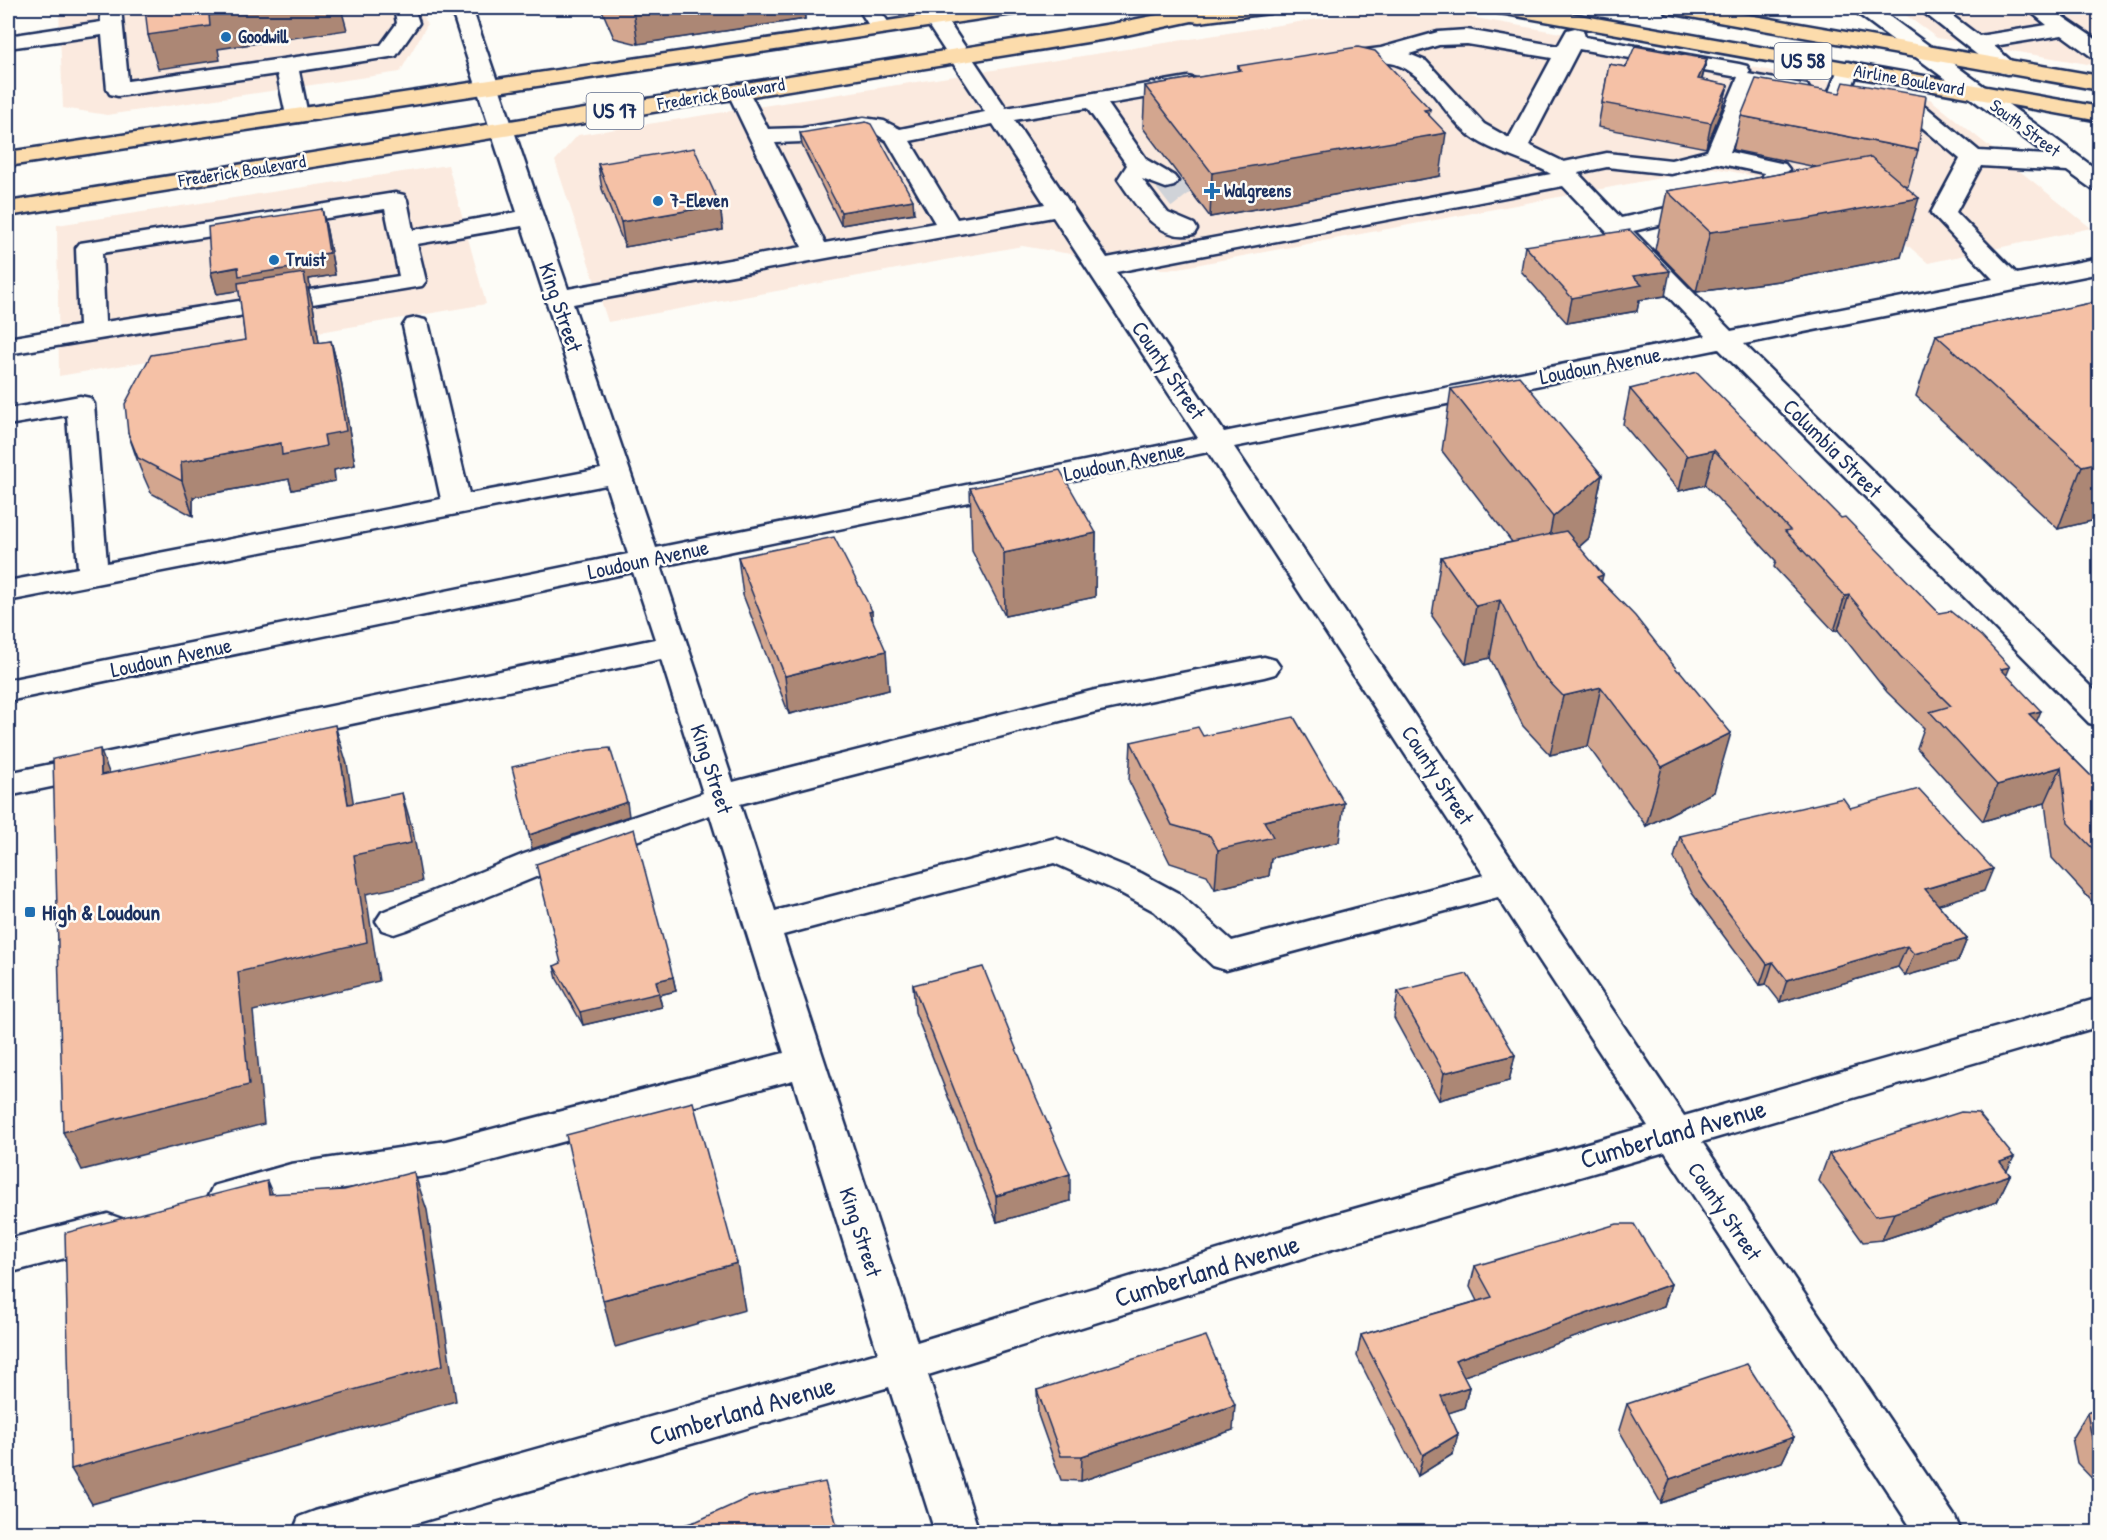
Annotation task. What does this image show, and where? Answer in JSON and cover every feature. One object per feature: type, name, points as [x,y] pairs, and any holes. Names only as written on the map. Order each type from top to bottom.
[{"type":"main road","name":"Frederick Boulevard","points":[[8,159],[1013,8]]},
{"type":"main road","name":"Frederick Boulevard","points":[[8,209],[959,55],[1221,8]]},
{"type":"main road","points":[[1164,20],[1262,8]]},
{"type":"main road","name":"Airline Boulevard","points":[[1506,8],[1574,38],[1742,67],[1848,69],[2100,114]]},
{"type":"main road","name":"Airline Boulevard","points":[[1674,8],[2100,83]]},
{"type":"street","points":[[8,42],[111,17],[118,89],[388,51],[408,23],[404,8]]},
{"type":"street","name":"King Street","points":[[461,8],[645,560],[957,1533]]},
{"type":"street","points":[[868,8],[881,27]]},
{"type":"street","name":"South Street","points":[[1865,8],[2100,184]]},
{"type":"street","points":[[1929,8],[2007,67]]},
{"type":"street","points":[[2037,8],[2100,52]]},
{"type":"street","name":"County Street","points":[[935,19],[1939,1533]]},
{"type":"street","points":[[1975,43],[2066,28]]},
{"type":"street","points":[[1309,64],[1354,56],[1380,55],[1438,39],[1574,38],[1516,147]]},
{"type":"street","name":"Columbia Street","points":[[1380,55],[1401,59],[1418,66],[1476,129],[1492,140],[1538,156],[1565,174],[1725,340],[2100,716]]},
{"type":"street","points":[[287,66],[297,116]]},
{"type":"street","points":[[1717,156],[1742,67],[1838,96],[1917,111],[1973,158],[2073,164]]},
{"type":"street","points":[[1838,96],[1848,69]]},
{"type":"street","points":[[896,137],[1000,116],[1207,81]]},
{"type":"street","points":[[1906,108],[1912,81]]},
{"type":"street","points":[[738,91],[817,252]]},
{"type":"street","points":[[1094,101],[1139,165],[1166,182]]},
{"type":"street","points":[[760,136],[801,135],[875,125],[888,128],[896,137],[951,228]]},
{"type":"street","points":[[1101,267],[1190,228],[1565,174],[1607,160],[1671,167],[1717,156],[1777,170],[1787,180],[1771,192],[1616,227]]},
{"type":"street","points":[[1973,158],[1932,211],[2012,283]]},
{"type":"street","points":[[1139,165],[1130,179],[1159,218],[1190,228]]},
{"type":"street","points":[[8,346],[92,333],[413,281],[395,200],[89,248],[92,333]]},
{"type":"street","points":[[558,299],[1061,208]]},
{"type":"street","points":[[403,239],[531,218]]},
{"type":"street","name":"Loudoun Avenue","points":[[8,691],[1217,442],[2100,265]]},
{"type":"street","points":[[416,326],[457,504]]},
{"type":"street","points":[[8,417],[80,404],[93,574]]},
{"type":"street","points":[[8,591],[617,474]]},
{"type":"street","points":[[8,785],[672,646]]},
{"type":"street","points":[[394,921],[536,863],[722,798],[1095,701],[1264,667]]},
{"type":"street","points":[[763,927],[1056,850],[1129,882],[1166,902],[1226,956],[1508,882]]},
{"type":"street","name":"Cumberland Avenue","points":[[315,1533],[903,1364],[1329,1233],[2100,1012]]},
{"type":"street","points":[[199,1206],[291,1180],[446,1157],[807,1062]]},
{"type":"street","points":[[8,1256],[141,1221]]},
{"type":"shaded area","points":[[59,8],[421,8],[427,25],[400,72],[107,115],[63,108]]},
{"type":"shaded area","points":[[1896,8],[2099,8],[2099,66],[1937,38]]},
{"type":"shaded area","points":[[1369,11],[1448,13],[1930,99],[2091,228],[1928,263],[1850,195],[1714,168],[1168,270],[1022,246],[608,322],[555,161],[578,135]]},
{"type":"shaded area","points":[[448,165],[486,304],[59,376],[57,225]]},
{"type":"building","points":[[145,8],[263,8],[209,15],[210,26],[148,35]]},
{"type":"building","points":[[622,8],[652,8],[633,10]]},
{"type":"building","points":[[1635,46],[1707,59],[1698,79],[1728,85],[1711,123],[1602,103],[1609,64],[1626,67]]},
{"type":"building","points":[[1358,47],[1375,51],[1430,109],[1424,110],[1446,133],[1212,173],[1145,86],[1241,70],[1238,66]]},
{"type":"building","points":[[1756,79],[1840,93],[1844,82],[1926,96],[1918,150],[1741,116]]},
{"type":"building","points":[[866,122],[871,124],[913,200],[841,212],[800,133]]},
{"type":"building","points":[[694,148],[720,205],[621,222],[598,164]]},
{"type":"building","points":[[1871,157],[1919,198],[1802,220],[1710,232],[1667,191],[1728,181],[1730,183]]},
{"type":"building","points":[[322,209],[329,253],[303,257],[304,266],[239,276],[238,267],[211,272],[208,227]]},
{"type":"building","points":[[1630,230],[1670,271],[1633,276],[1642,285],[1572,298],[1525,246]]},
{"type":"building","points":[[304,273],[315,343],[331,341],[346,431],[324,435],[326,446],[282,455],[281,443],[181,462],[182,481],[138,458],[128,433],[125,404],[151,355],[245,340],[238,283]]},
{"type":"building","points":[[2100,301],[2100,462],[2082,466],[1936,335]]},
{"type":"building","points":[[1697,372],[1841,518],[1845,517],[1939,613],[1950,611],[1981,636],[2010,667],[2001,669],[2041,711],[2029,714],[2100,785],[2100,856],[2068,823],[2061,767],[1997,785],[1930,712],[1951,706],[1900,656],[1849,595],[1845,596],[1785,531],[1790,530],[1714,450],[1687,456],[1630,389]]},
{"type":"building","points":[[1519,376],[1602,475],[1553,517],[1451,389]]},
{"type":"building","points":[[1060,470],[1096,533],[1004,553],[970,488]]},
{"type":"building","points":[[1566,531],[1603,575],[1597,577],[1635,616],[1731,733],[1662,767],[1601,687],[1563,696],[1535,667],[1500,600],[1476,606],[1441,557]]},
{"type":"building","points":[[834,537],[872,611],[869,612],[886,651],[785,676],[738,557]]},
{"type":"building","points":[[1294,717],[1344,803],[1264,821],[1273,837],[1218,850],[1210,836],[1172,825],[1131,742],[1198,727],[1203,736]]},
{"type":"building","points":[[335,725],[348,804],[402,793],[411,843],[354,855],[367,942],[238,972],[249,1085],[63,1132],[53,759],[100,749],[101,775]]},
{"type":"building","points":[[610,748],[627,802],[529,835],[512,767],[589,750]]},
{"type":"building","points":[[1919,789],[1993,869],[1925,889],[1967,939],[1914,954],[1907,946],[1787,980],[1773,962],[1767,964],[1698,872],[1680,836],[1843,798],[1850,808]]},
{"type":"building","points":[[634,829],[673,977],[656,981],[659,993],[580,1012],[554,966],[561,963],[536,864]]},
{"type":"building","points":[[983,967],[1070,1174],[996,1196],[913,985]]},
{"type":"building","points":[[1467,974],[1515,1055],[1444,1073],[1398,991]]},
{"type":"building","points":[[693,1102],[737,1263],[603,1300],[566,1135]]},
{"type":"building","points":[[1961,1112],[1978,1113],[2014,1157],[2000,1162],[2010,1175],[1894,1213],[1875,1216],[1829,1154]]},
{"type":"building","points":[[414,1172],[443,1365],[71,1469],[65,1233],[267,1181],[269,1194],[344,1190]]},
{"type":"building","points":[[1617,1224],[1634,1224],[1671,1284],[1455,1360],[1469,1387],[1441,1396],[1458,1434],[1423,1455],[1361,1335],[1492,1297],[1475,1266]]},
{"type":"building","points":[[1206,1336],[1235,1405],[1082,1456],[1061,1456],[1037,1390]]},
{"type":"building","points":[[1747,1364],[1794,1437],[1670,1479],[1627,1404]]},
{"type":"building","points":[[2100,1408],[2100,1445],[2092,1438],[2087,1413]]},
{"type":"building","points":[[825,1482],[839,1533],[657,1533],[697,1521],[750,1497]]},
{"type":"tunnel","points":[[1166,181],[1187,208]]},
{"type":"place","name":"Goodwill","points":[[226,37]]},
{"type":"place","name":"Walgreens","points":[[1212,191]]},
{"type":"place","name":"7-Eleven","points":[[658,201]]},
{"type":"place","name":"Truist","points":[[274,260]]},
{"type":"place","name":"High & Loudoun","points":[[30,912]]}]
